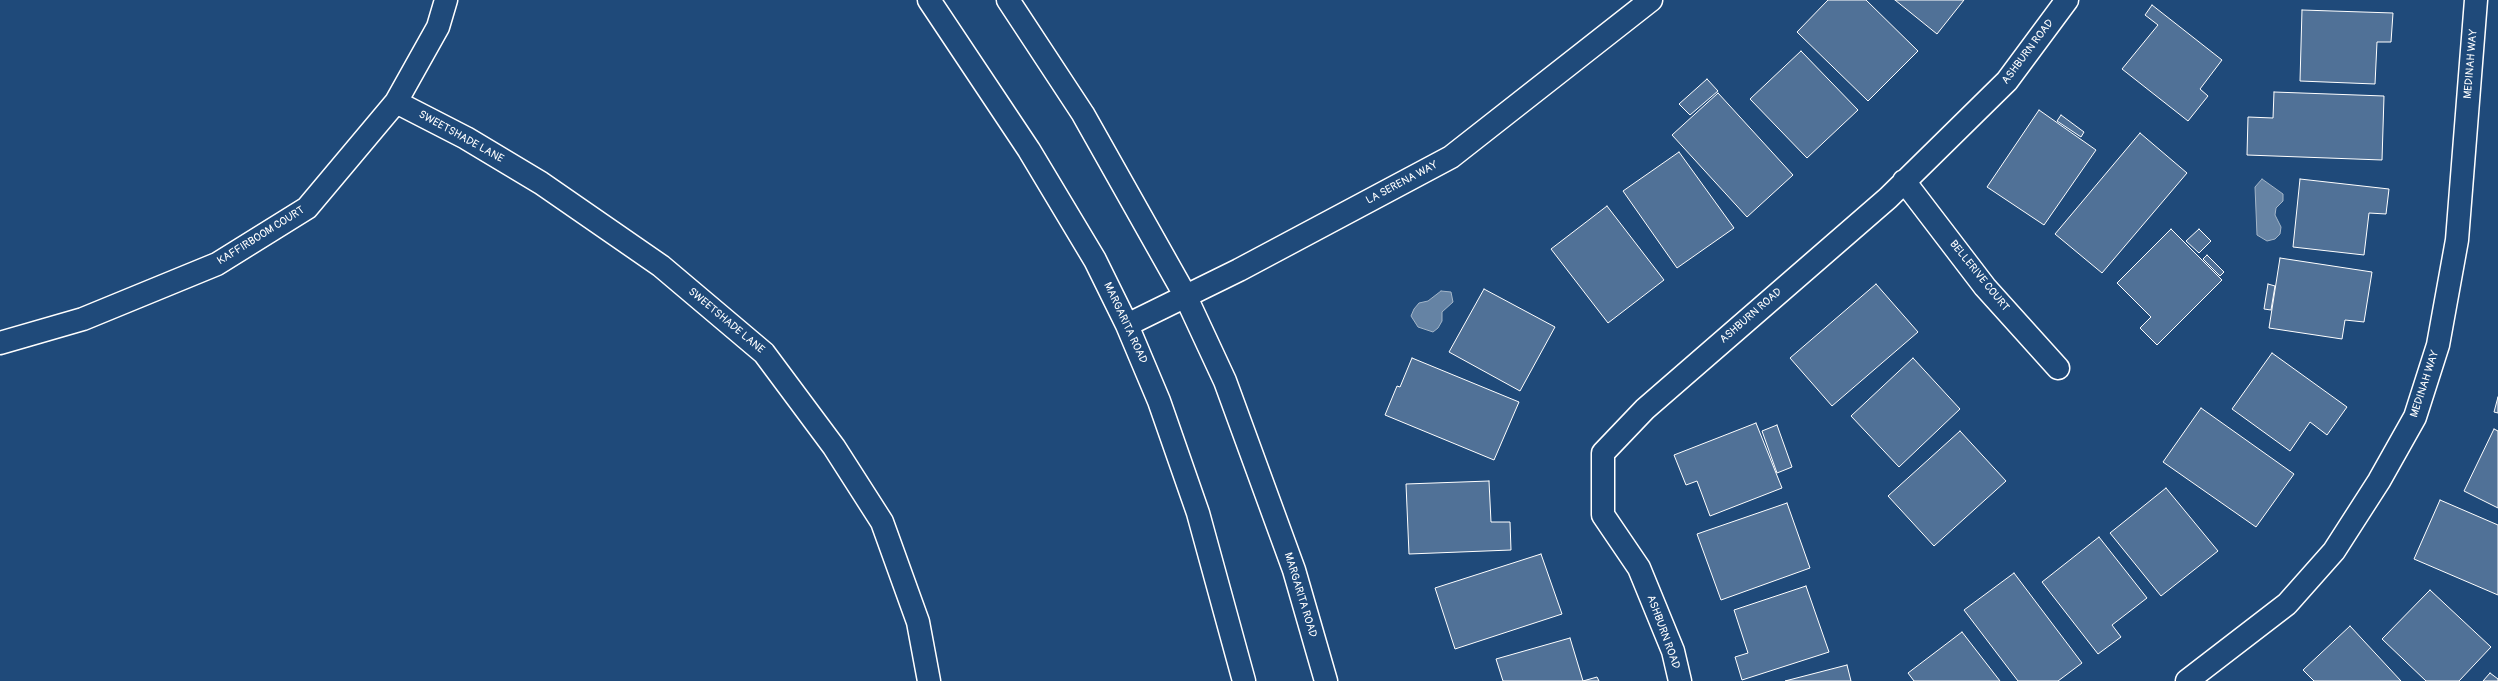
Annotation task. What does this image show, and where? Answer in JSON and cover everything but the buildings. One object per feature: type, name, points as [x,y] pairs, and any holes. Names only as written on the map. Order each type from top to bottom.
[{"type":"street","name":"KAFFIRBOOM COURT","points":[[0,343],[83,319],[217,264],[307,208],[396,102],[438,27],[446,0]]},
{"type":"street","name":"MARGARITA ROAD","points":[[929,0],[1029,150],[1095,260],[1127,326],[1159,401],[1198,513],[1244,681]]},
{"type":"street","name":"MARGARITA ROAD","points":[[1008,0],[1083,114],[1185,295],[1228,388],[1294,570],[1326,681]]},
{"type":"street","name":"LA SERENA WAY","points":[[1127,326],[1185,295],[1238,270],[1451,157],[1651,0]]},
{"type":"street","name":"ASHBURN ROAD","points":[[1680,681],[1673,651],[1639,568],[1603,515],[1603,454],[1644,409],[1904,181],[2007,81],[2067,0]]},
{"type":"street","name":"MEDINAH WAY","points":[[2187,681],[2287,604],[2334,551],[2379,482],[2415,418],[2438,345],[2457,240],[2476,0]]},
{"type":"street","name":"SWEETSHADE LANE","points":[[396,102],[466,138],[541,183],[661,266],[764,353],[834,447],[882,522],[918,622],[928,681]]},
{"type":"street","name":"BELLERIVE COURT","points":[[1904,181],[1986,287],[2058,368]]},
{"type":"water","points":[[2262,179],[2283,194],[2283,201],[2276,208],[2275,215],[2281,227],[2280,234],[2275,239],[2267,241],[2257,235],[2255,187]]},
{"type":"water","points":[[1441,291],[1451,292],[1453,302],[1442,312],[1442,321],[1438,328],[1433,332],[1418,327],[1411,316],[1414,309],[1419,303],[1428,301]]}]
